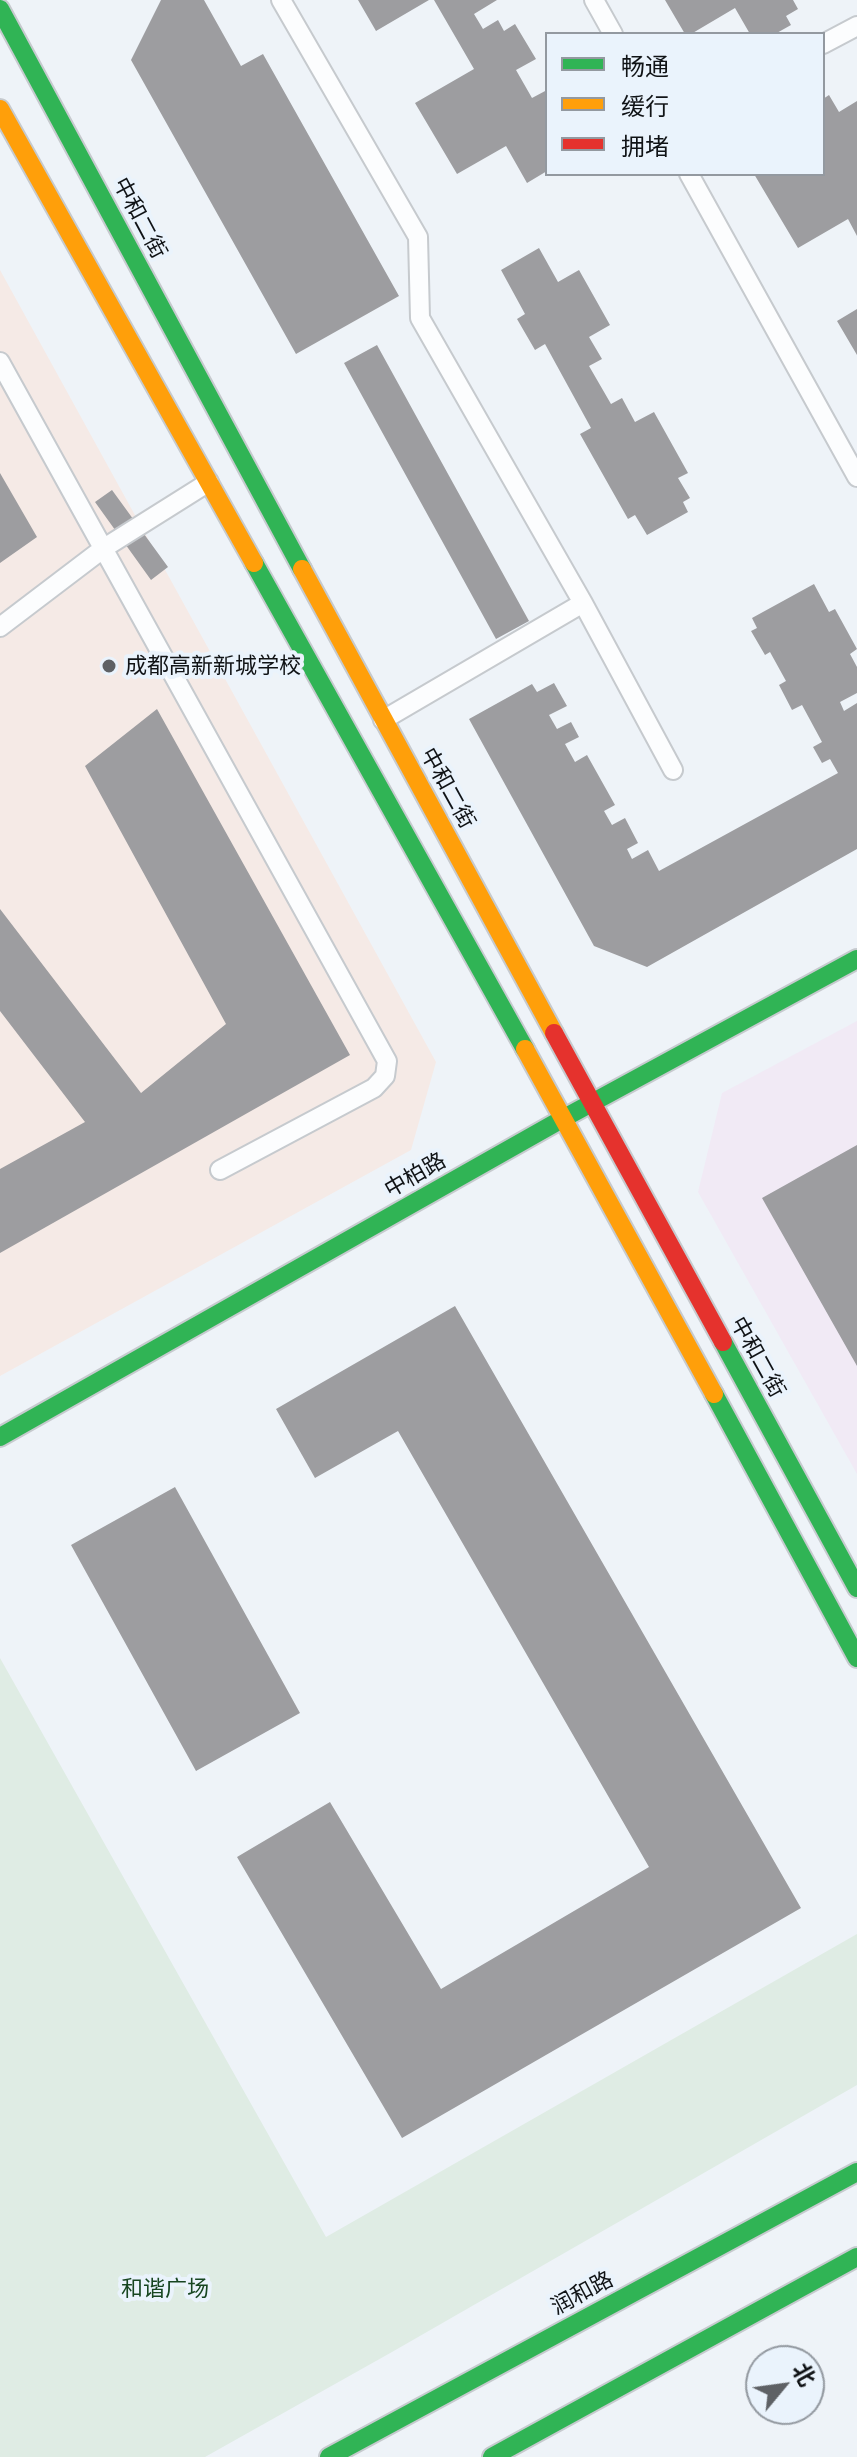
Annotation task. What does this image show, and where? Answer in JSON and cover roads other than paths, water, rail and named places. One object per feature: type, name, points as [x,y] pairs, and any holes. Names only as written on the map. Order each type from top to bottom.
[{"type":"street","name":"中和二街","points":[[0,9],[383,720],[857,1588]]},
{"type":"street","points":[[0,109],[564,1118],[857,1658]]},
{"type":"street","name":"中柏路","points":[[0,1437],[592,1102],[857,959]]},
{"type":"street","name":"润和路","points":[[329,2457],[857,2172]]},
{"type":"street","points":[[492,2457],[857,2257]]},
{"type":"lane","points":[[281,0],[418,237],[420,318],[583,603],[673,770]]},
{"type":"lane","points":[[594,0],[612,32]]},
{"type":"lane","points":[[825,43],[857,26]]},
{"type":"lane","points":[[690,176],[857,477]]},
{"type":"lane","points":[[0,362],[387,1061],[385,1076],[374,1088],[220,1170]]},
{"type":"lane","points":[[0,627],[104,548],[209,482]]},
{"type":"lane","points":[[383,720],[583,603]]},
{"type":"place","name":"成都高新新城学校","points":[[109,666]]},
{"type":"park label","name":"和谐广场","points":[[165,2289]]}]
